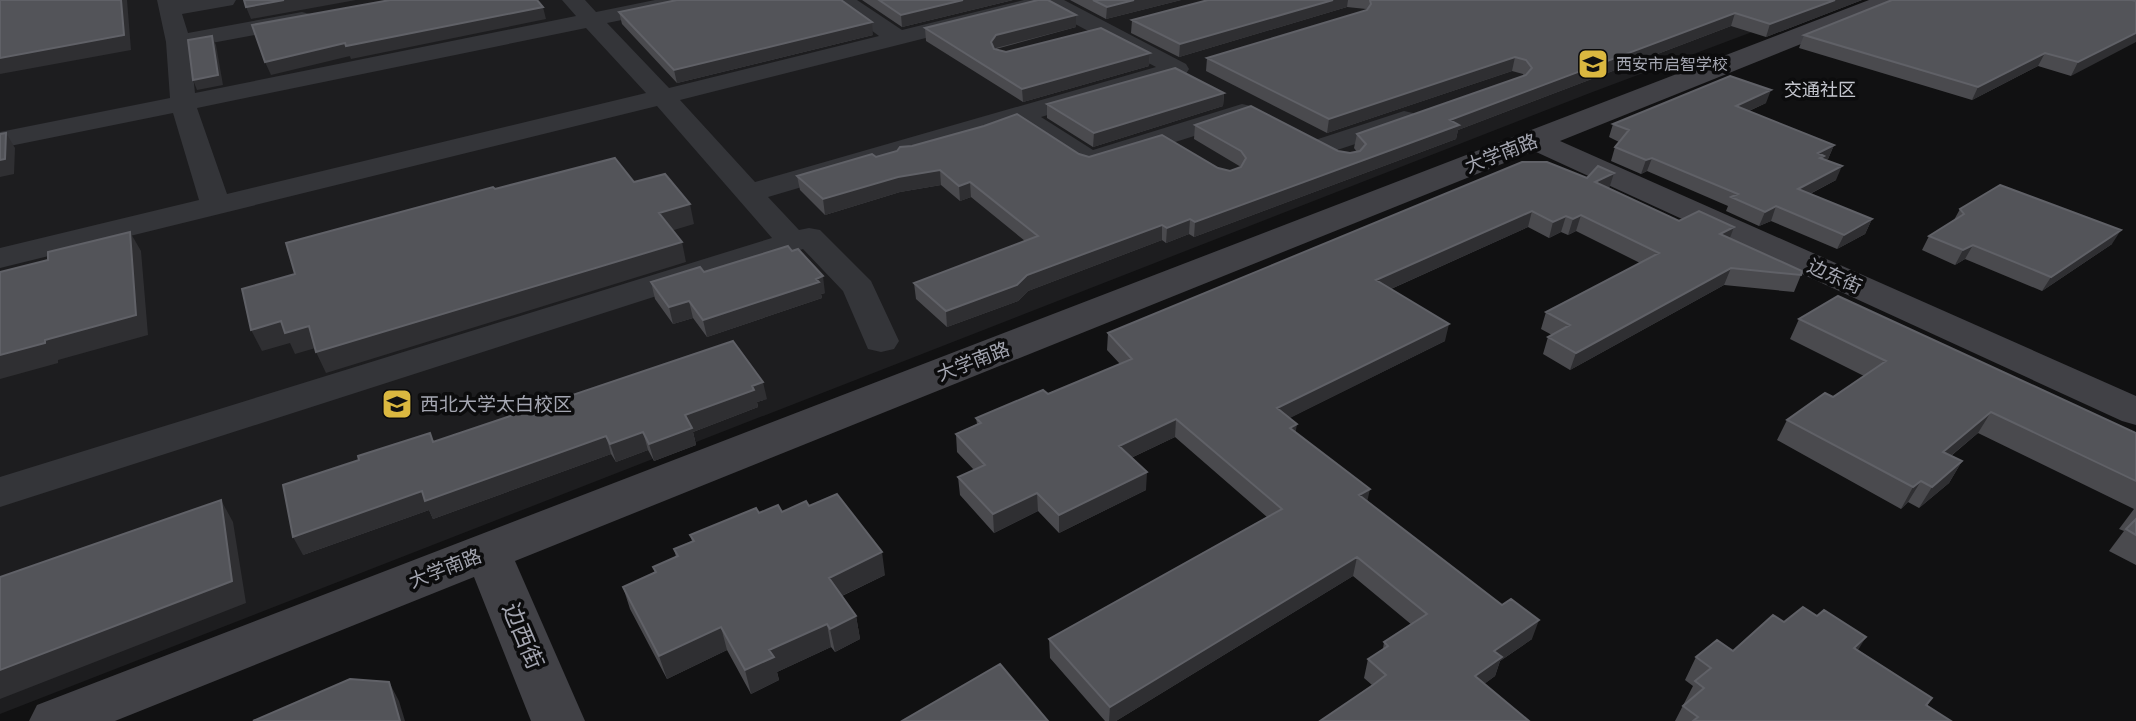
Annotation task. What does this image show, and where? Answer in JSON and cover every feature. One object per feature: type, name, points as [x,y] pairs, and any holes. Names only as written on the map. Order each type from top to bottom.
[{"type":"street","points":[[216,206],[183,103],[178,42],[169,5],[225,0]]},
{"type":"street","points":[[0,140],[183,103],[582,10],[688,0]]},
{"type":"street","points":[[842,0],[898,38]]},
{"type":"street","points":[[0,258],[1049,0],[1116,27],[1259,111],[1165,136],[1090,160],[1020,115]]},
{"type":"street","name":"大学南路","points":[[56,721],[1890,0]]},
{"type":"street","points":[[582,10],[792,242]]},
{"type":"street","points":[[178,42],[326,15]]},
{"type":"street","points":[[1067,40],[1116,27]]},
{"type":"street","points":[[748,193],[1020,115],[1200,76]]},
{"type":"street","points":[[1325,146],[1425,111]]},
{"type":"street","points":[[1301,133],[1352,160]]},
{"type":"street","points":[[1165,136],[1196,155]]},
{"type":"street","name":"边东街","points":[[1534,140],[2136,412]]},
{"type":"street","points":[[0,492],[809,237],[859,288],[881,341]]},
{"type":"street","name":"边西街","points":[[487,551],[558,721]]},
{"type":"shaded area","name":"西北大学太白校区","points":[[0,0],[1837,0],[1590,93],[0,714]]},
{"type":"building","points":[[0,0],[121,0],[124,35],[0,58]]},
{"type":"building","points":[[244,0],[284,0],[246,7]]},
{"type":"building","points":[[390,0],[537,0],[543,7],[346,46],[345,43],[265,62],[252,25]]},
{"type":"building","points":[[677,0],[841,0],[872,22],[674,70],[619,12]]},
{"type":"building","points":[[879,0],[963,0],[901,15]]},
{"type":"building","points":[[1038,0],[1048,0],[1076,15],[996,35],[991,42],[994,49],[1006,52],[1101,28],[1150,53],[1022,89],[925,28]]},
{"type":"building","points":[[1093,0],[1134,0],[1107,7]]},
{"type":"building","points":[[1208,0],[1333,0],[1180,44],[1132,20]]},
{"type":"building","points":[[1370,0],[1835,0],[1770,24],[1735,13],[1450,120],[1459,125],[1195,222],[1190,219],[1167,228],[1162,225],[1027,275],[1017,285],[946,311],[914,283],[1038,236],[970,182],[959,186],[940,170],[898,177],[823,199],[797,176],[872,154],[876,157],[897,151],[900,147],[984,126],[1017,114],[1079,154],[1089,157],[1162,135],[1218,168],[1230,171],[1241,167],[1246,158],[1241,151],[1195,125],[1251,106],[1338,151],[1350,153],[1360,151],[1366,144],[1357,134],[1526,75],[1532,68],[1526,60],[1515,57],[1329,119],[1207,58],[1367,10],[1371,4]]},
{"type":"building","points":[[1892,0],[2132,0],[2136,1],[2136,33],[2078,62],[2045,53],[1978,87],[1804,35]]},
{"type":"building","points":[[212,36],[218,75],[193,80],[188,40]]},
{"type":"building","points":[[1175,68],[1224,93],[1094,133],[1047,104]]},
{"type":"building","points":[[1730,76],[1771,90],[1736,106],[1834,145],[1818,153],[1824,156],[1820,158],[1842,166],[1798,189],[1872,219],[1844,235],[1776,206],[1765,212],[1731,197],[1738,194],[1652,158],[1646,160],[1615,147],[1629,130],[1613,124]]},
{"type":"building","points":[[6,133],[5,159],[0,160],[0,134]]},
{"type":"building","points":[[615,158],[634,182],[665,174],[690,204],[659,213],[682,242],[316,352],[309,326],[285,333],[281,321],[251,330],[242,289],[295,274],[286,243],[493,187],[495,189]]},
{"type":"building","points":[[1522,162],[1547,162],[1587,178],[1598,166],[1614,173],[1595,182],[1679,221],[1699,211],[1734,227],[1720,234],[1802,271],[1801,275],[1731,268],[1576,353],[1548,337],[1570,325],[1546,312],[1659,253],[1581,215],[1573,219],[1566,216],[1553,222],[1532,211],[1376,280],[1449,324],[1277,408],[1297,424],[1290,428],[1370,489],[1359,495],[1502,605],[1511,599],[1539,620],[1494,651],[1502,657],[1475,676],[1529,721],[1320,721],[1386,675],[1368,659],[1388,646],[1384,642],[1427,614],[1357,557],[1110,707],[1049,639],[1282,509],[1176,419],[1119,446],[1147,472],[1059,515],[1037,493],[993,514],[958,477],[985,465],[956,434],[981,423],[976,418],[1043,390],[1048,394],[1132,359],[1108,333]]},
{"type":"building","points":[[2000,185],[2121,230],[2051,277],[1973,245],[1963,250],[1929,236],[1964,214],[1960,209]]},
{"type":"building","points":[[130,232],[136,315],[0,355],[0,272],[48,260],[48,252]]},
{"type":"building","points":[[788,246],[792,251],[798,249],[823,276],[816,279],[819,282],[703,320],[689,301],[669,307],[651,282],[700,267],[704,272]]},
{"type":"building","points":[[1838,296],[2136,433],[2136,481],[1991,412],[1943,452],[1962,461],[1932,487],[1921,481],[1913,487],[1787,420],[1825,393],[1833,397],[1886,361],[1799,319]]},
{"type":"building","points":[[733,341],[763,382],[752,386],[754,390],[685,415],[692,428],[649,444],[643,432],[610,444],[606,436],[425,501],[422,491],[293,537],[283,485],[359,460],[358,456],[430,433],[433,442]]},
{"type":"building","points":[[837,494],[882,552],[829,578],[856,616],[830,629],[827,624],[769,650],[774,657],[745,670],[721,627],[659,656],[623,587],[656,572],[653,567],[678,556],[674,549],[694,541],[690,535],[756,508],[759,513],[778,505],[782,512],[806,501],[809,506]]},
{"type":"building","points":[[221,500],[232,581],[0,670],[0,577]]},
{"type":"building","points":[[2136,519],[2136,535],[2126,529]]},
{"type":"building","points":[[1803,607],[1817,616],[1824,610],[1866,637],[1854,648],[1932,698],[1926,705],[1951,721],[1693,721],[1698,717],[1683,706],[1704,688],[1695,681],[1711,668],[1696,657],[1717,640],[1733,651],[1773,615],[1784,622]]},
{"type":"building","points":[[1000,664],[1048,721],[902,721]]},
{"type":"building","points":[[350,679],[389,682],[400,721],[253,721]]},
{"type":"place","name":"西安市启智学校","points":[[1593,64]]},
{"type":"place","name":"西北大学太白校区","points":[[397,404]]},
{"type":"district","name":"交通社区","points":[[1820,90]]}]
